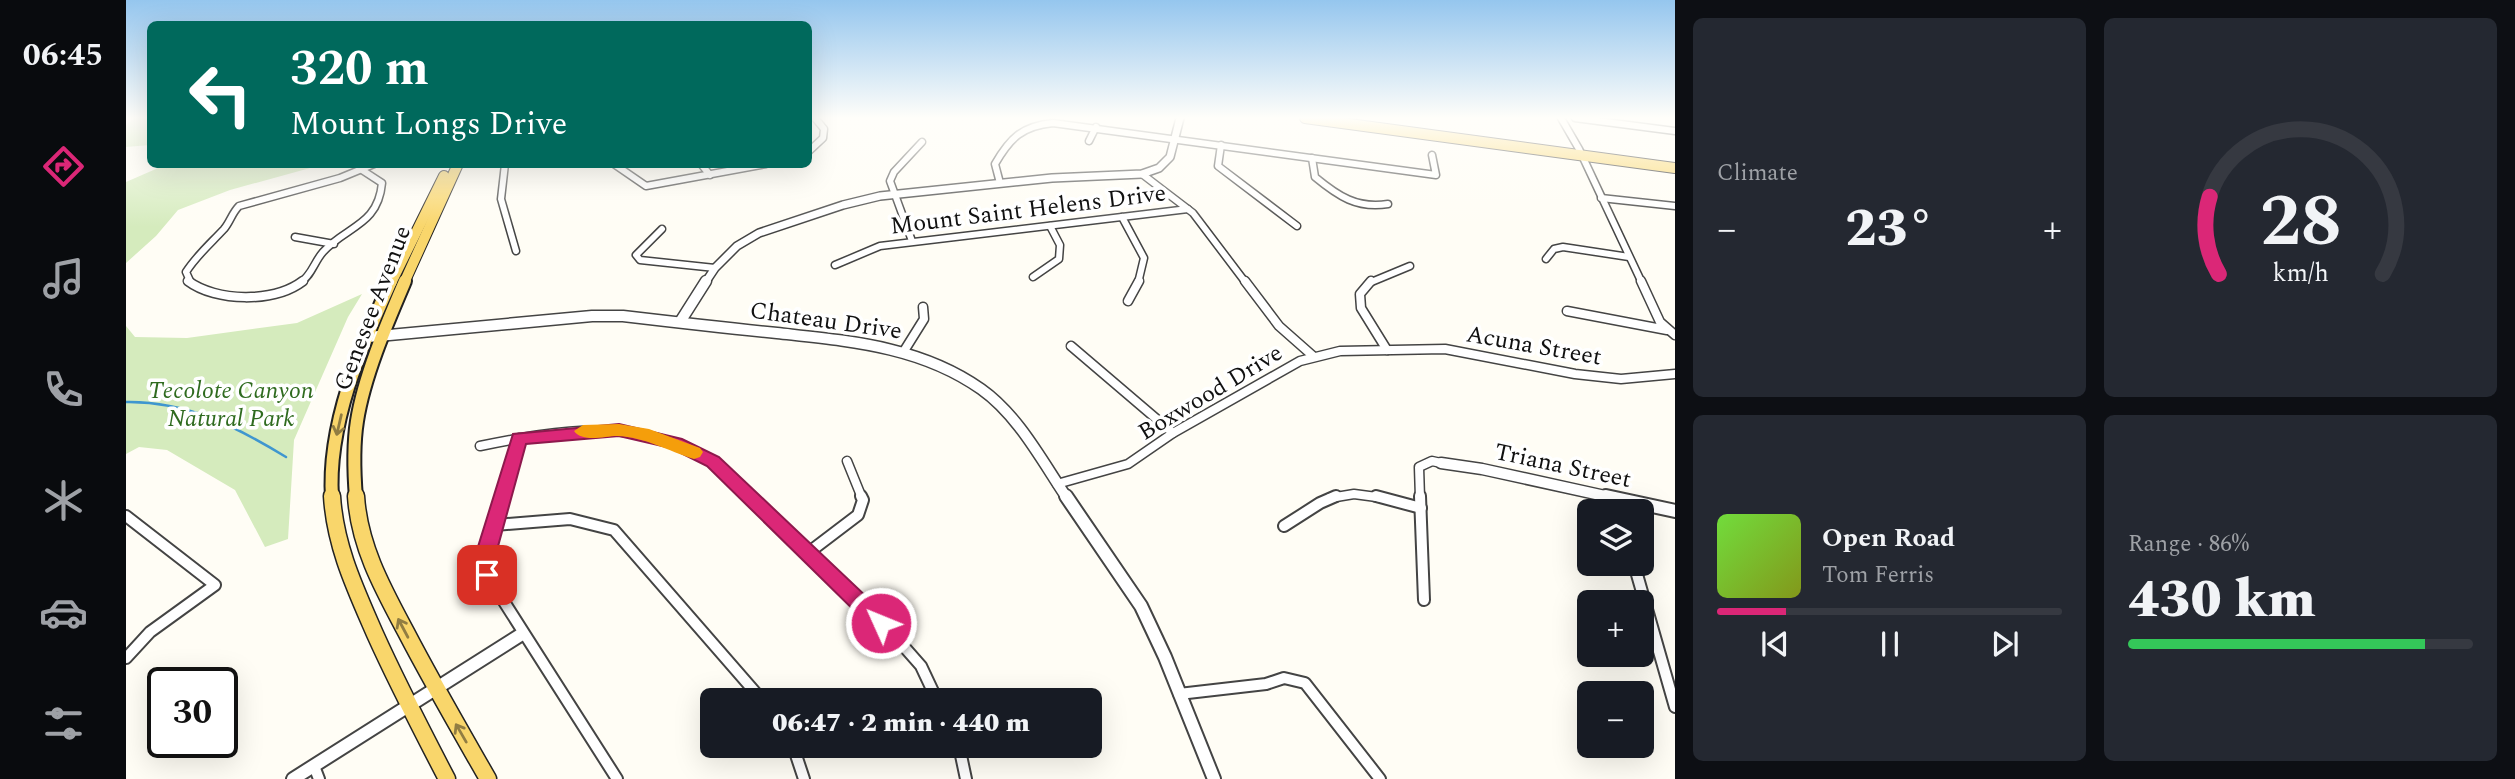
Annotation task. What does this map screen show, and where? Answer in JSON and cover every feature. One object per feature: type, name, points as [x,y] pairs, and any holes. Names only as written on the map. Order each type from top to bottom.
[{"type":"main road","points":[[1589,154],[1675,168]]},
{"type":"main road","points":[[1594,154],[1675,162]]},
{"type":"main road","name":"Genesee Avenue","points":[[447,779],[408,705],[343,563],[334,526],[333,452],[339,421],[368,337],[394,275],[448,168]]},
{"type":"main road","name":"Genesee Avenue","points":[[456,168],[404,284],[374,361],[357,420],[354,472],[357,513],[373,569],[435,688],[488,779]]},
{"type":"street","points":[[910,154],[894,172],[890,181],[912,241]]},
{"type":"street","points":[[1000,154],[995,164],[1000,183]]},
{"type":"street","points":[[680,322],[715,268],[737,247],[759,233],[843,205],[895,195],[1052,178],[1142,174],[1164,164],[1171,154]]},
{"type":"street","points":[[1220,154],[1218,166],[1297,226]]},
{"type":"street","points":[[1286,154],[1436,175],[1432,155]]},
{"type":"street","points":[[1581,154],[1660,322],[1672,332]]},
{"type":"street","points":[[1312,158],[1315,177],[1358,207],[1369,209],[1388,204]]},
{"type":"street","points":[[362,170],[382,183],[373,212],[319,256],[307,277],[299,284],[283,291],[235,296],[202,290],[188,281],[186,272],[197,254],[218,236],[231,214],[246,203],[300,190],[366,168]]},
{"type":"street","points":[[504,168],[499,188],[501,206],[516,251]]},
{"type":"street","points":[[619,168],[639,184],[646,186],[744,168]]},
{"type":"street","points":[[705,168],[710,174]]},
{"type":"street","points":[[1142,174],[1188,209],[1212,236],[1279,326],[1313,356]]},
{"type":"street","points":[[1601,198],[1675,206]]},
{"type":"street","name":"Mount Saint Helens Drive","points":[[835,265],[880,246],[1188,209]]},
{"type":"street","points":[[1122,217],[1143,253],[1144,274],[1128,301]]},
{"type":"street","points":[[1033,277],[1059,259],[1060,245],[1050,226]]},
{"type":"street","points":[[662,229],[636,255],[640,260],[715,268]]},
{"type":"street","points":[[295,237],[334,244]]},
{"type":"street","points":[[1546,259],[1554,249],[1563,247],[1629,257]]},
{"type":"street","points":[[1387,350],[1361,308],[1360,294],[1364,286],[1371,281],[1410,266]]},
{"type":"street","points":[[904,351],[924,319],[923,307]]},
{"type":"street","points":[[1567,311],[1672,332]]},
{"type":"street","name":"Chateau Drive","points":[[368,337],[592,316],[623,316],[863,343],[904,351],[944,366],[983,390],[1013,419],[1141,606],[1213,779]]},
{"type":"street","points":[[1071,346],[1173,433]]},
{"type":"street","name":"Acuna Street","points":[[1387,350],[1445,349],[1575,374],[1621,379],[1675,374]]},
{"type":"street","name":"Boxwood Drive","points":[[1057,484],[1128,464],[1173,433],[1300,361],[1340,351],[1387,350]]},
{"type":"street","points":[[480,446],[519,438],[619,430],[676,443],[713,462],[899,640],[921,666],[931,688]]},
{"type":"street","points":[[519,438],[487,550],[487,575],[522,634],[617,779]]},
{"type":"street","points":[[808,553],[858,515],[863,500],[847,461]]},
{"type":"street","points":[[1424,600],[1419,467],[1432,461],[1441,463]]},
{"type":"street","name":"Triana Street","points":[[1441,463],[1675,510]]},
{"type":"street","points":[[1284,526],[1332,497],[1347,495],[1376,496],[1421,508]]},
{"type":"street","points":[[126,516],[215,585],[150,632],[126,658]]},
{"type":"street","points":[[495,525],[572,518],[593,520],[614,530],[752,688]]},
{"type":"street","points":[[1637,576],[1675,707]]},
{"type":"street","points":[[293,779],[316,773],[408,705],[522,634]]},
{"type":"street","points":[[1179,694],[1266,684],[1284,678],[1305,682],[1380,779]]},
{"type":"street","points":[[797,758],[804,779]]},
{"type":"street","points":[[962,758],[966,779]]},
{"type":"green space","points":[[158,168],[310,168],[230,190],[178,210],[156,236],[126,263],[126,182]]},
{"type":"green space","name":"Tecolote Canyon Natural Park","points":[[362,294],[348,317],[294,440],[288,539],[265,547],[235,490],[167,450],[139,447],[126,454],[126,326],[135,337],[187,338],[297,323]]},
{"type":"waterway","points":[[126,402],[170,406],[190,411],[248,435],[286,457]]},
{"type":"slow traffic","points":[[583,431],[619,430],[649,435],[694,452]]},
{"type":"route","points":[[487,575],[487,550],[519,438],[619,430],[676,443],[713,462],[881,623]]}]
